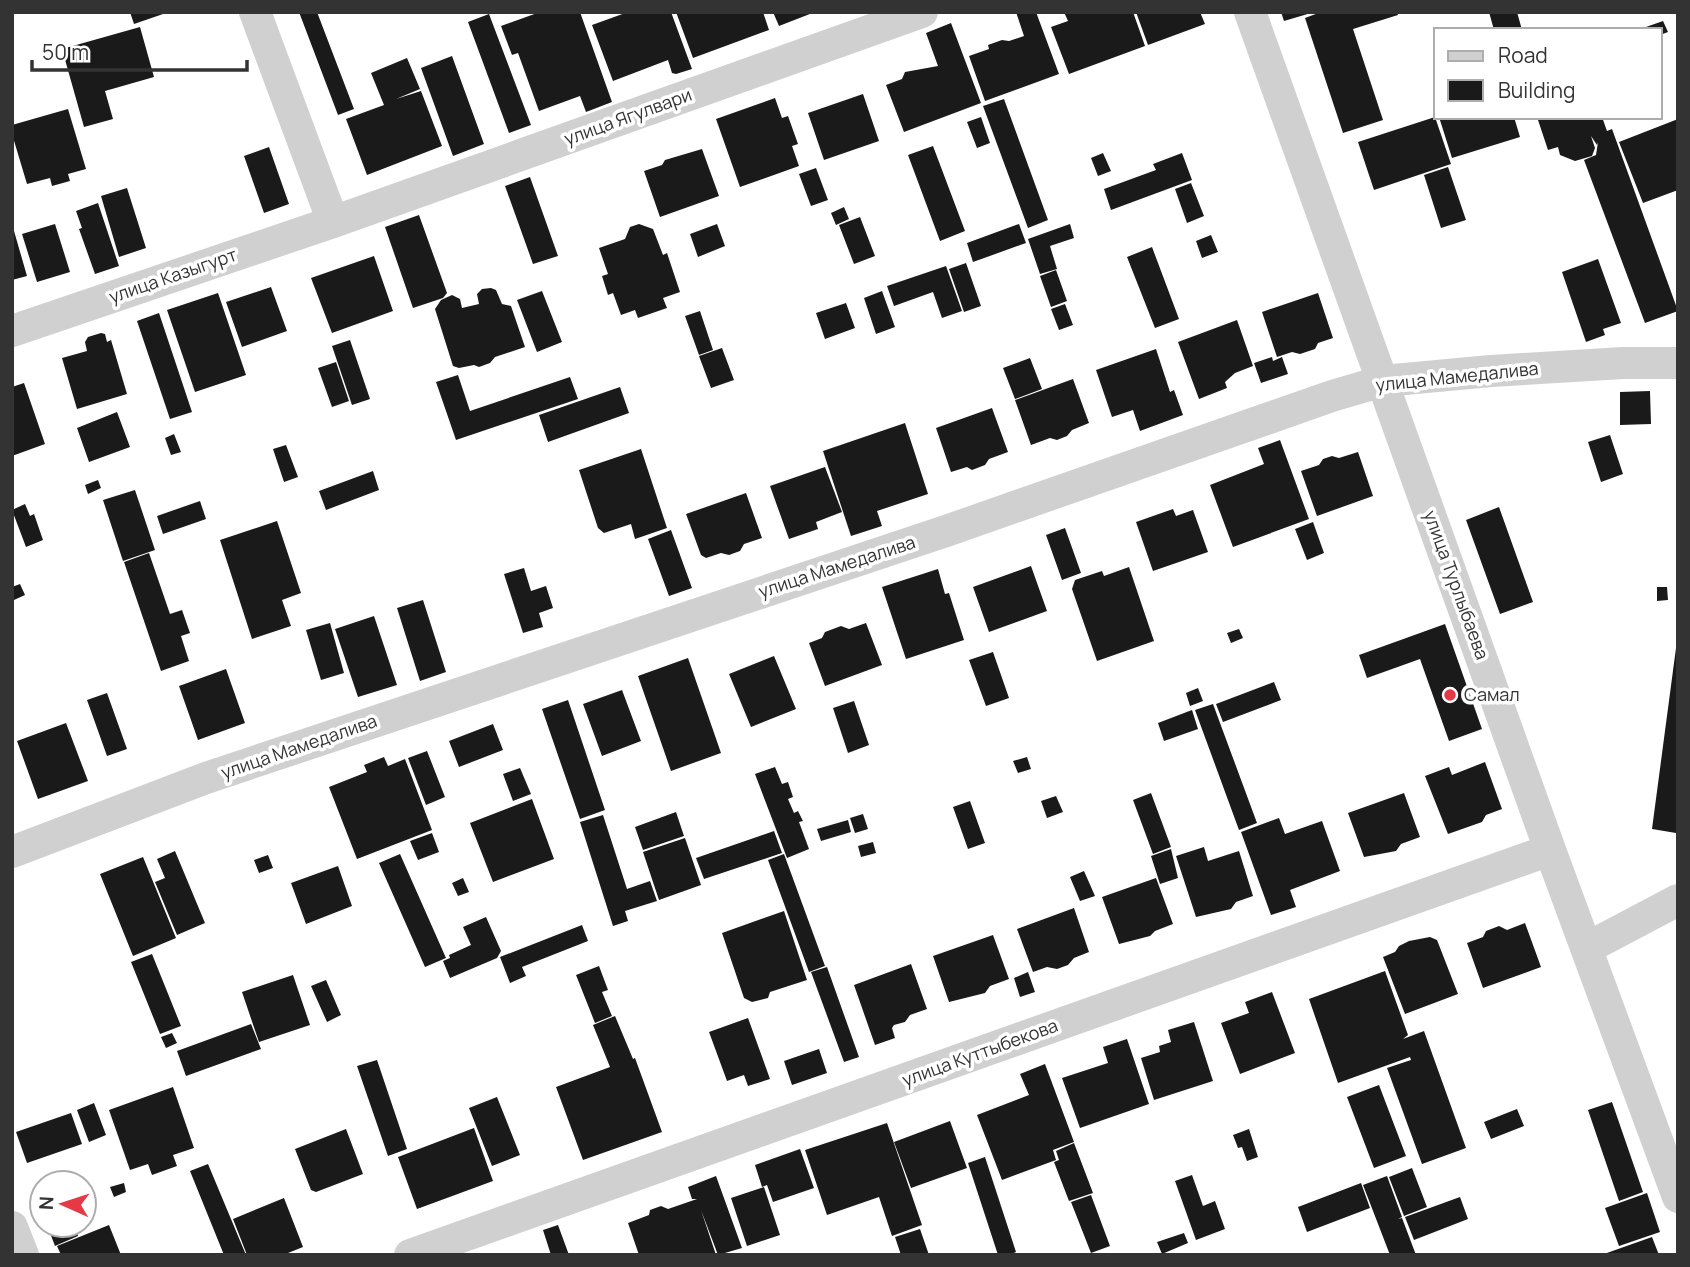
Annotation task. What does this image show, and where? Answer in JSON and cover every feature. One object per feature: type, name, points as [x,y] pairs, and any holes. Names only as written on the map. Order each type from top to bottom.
[{"type":"street","points":[[256,12],[333,222]]},
{"type":"street","name":"улица Ягулвари","points":[[333,222],[922,12]]},
{"type":"street","name":"улица Турлыбаева","points":[[1250,12],[1550,850],[1678,1197]]},
{"type":"street","name":"улица Казыгурт","points":[[12,331],[333,222]]},
{"type":"street","name":"улица Мамедалива","points":[[12,852],[218,774],[946,531],[1332,396],[1383,381],[1504,370],[1623,363],[1678,363]]},
{"type":"street","name":"улица Куттыбекова","points":[[410,1255],[1550,850]]},
{"type":"street","points":[[1587,948],[1678,900]]},
{"type":"street","points":[[12,1227],[23,1255]]},
{"type":"building","points":[[130,12],[166,12],[166,13],[134,24]]},
{"type":"building","points":[[299,12],[317,12],[354,109],[338,115]]},
{"type":"building","points":[[540,12],[580,12],[612,102],[586,112],[580,96],[539,111],[518,53],[512,55],[501,26]]},
{"type":"building","points":[[628,12],[671,12],[692,69],[672,73],[668,60],[613,81],[592,25]]},
{"type":"building","points":[[676,12],[763,12],[769,30],[693,58]]},
{"type":"building","points":[[773,12],[815,12],[779,26]]},
{"type":"building","points":[[1016,12],[1036,12],[1059,74],[985,101],[969,56],[989,49],[988,45],[1024,36]]},
{"type":"building","points":[[1064,12],[1133,12],[1145,46],[1069,74],[1051,27],[1068,21]]},
{"type":"building","points":[[1136,12],[1200,12],[1205,24],[1148,45]]},
{"type":"building","points":[[1281,12],[1311,12],[1311,13],[1284,21]]},
{"type":"building","points":[[1321,12],[1397,12],[1398,15],[1353,29],[1383,120],[1343,133],[1305,18]]},
{"type":"building","points":[[1489,12],[1517,12],[1521,28],[1493,28]]},
{"type":"building","points":[[489,14],[531,125],[509,133],[468,22]]},
{"type":"building","points":[[1663,21],[1668,32],[1662,34],[1662,28],[1646,27]]},
{"type":"building","points":[[951,23],[981,103],[904,132],[886,85],[902,79],[905,72],[938,66],[926,33]]},
{"type":"building","points":[[140,27],[154,77],[105,91],[113,119],[84,127],[62,49]]},
{"type":"building","points":[[452,56],[484,144],[453,156],[421,68]]},
{"type":"building","points":[[407,58],[420,89],[396,99],[421,91],[442,146],[367,175],[346,119],[384,105],[371,73]]},
{"type":"building","points":[[863,94],[879,141],[824,160],[808,113]]},
{"type":"building","points":[[775,98],[782,118],[788,116],[798,144],[792,146],[799,166],[740,187],[716,119]]},
{"type":"building","points":[[1004,99],[1048,220],[1028,228],[983,106]]},
{"type":"building","points":[[68,109],[86,169],[68,174],[70,181],[52,186],[50,178],[27,184],[12,134],[12,125]]},
{"type":"building","points":[[981,117],[990,143],[977,148],[967,122]]},
{"type":"building","points":[[1434,117],[1451,164],[1374,190],[1358,142]]},
{"type":"building","points":[[1440,119],[1515,119],[1520,137],[1452,158]]},
{"type":"building","points":[[1538,119],[1603,119],[1607,131],[1612,129],[1678,311],[1645,323],[1584,160],[1596,155],[1598,142],[1597,145],[1591,136],[1595,148],[1592,156],[1575,161],[1560,155],[1558,147],[1548,150]]},
{"type":"building","points":[[1678,119],[1678,190],[1643,203],[1619,142]]},
{"type":"building","points":[[933,146],[965,231],[940,241],[908,155]]},
{"type":"building","points":[[269,147],[289,204],[264,213],[244,156]]},
{"type":"building","points":[[702,149],[719,196],[660,217],[644,171],[662,165],[665,160]]},
{"type":"building","points":[[1103,153],[1111,171],[1098,176],[1091,158]]},
{"type":"building","points":[[1182,153],[1192,180],[1111,210],[1104,189],[1156,170],[1153,164]]},
{"type":"building","points":[[1448,167],[1466,220],[1441,228],[1424,175]]},
{"type":"building","points":[[816,168],[828,200],[811,206],[799,174]]},
{"type":"building","points":[[530,177],[558,256],[533,264],[505,186]]},
{"type":"building","points":[[1191,183],[1204,216],[1187,223],[1175,189]]},
{"type":"building","points":[[127,188],[146,248],[119,257],[101,196]]},
{"type":"building","points":[[98,203],[119,266],[95,274],[79,229],[82,228],[76,211]]},
{"type":"building","points":[[844,207],[849,219],[836,225],[831,213]]},
{"type":"building","points":[[419,215],[447,293],[443,298],[413,308],[385,227]]},
{"type":"building","points":[[860,217],[875,256],[854,264],[839,225]]},
{"type":"building","points":[[12,224],[27,276],[12,280]]},
{"type":"building","points":[[55,224],[70,272],[37,282],[22,234]]},
{"type":"building","points":[[639,224],[653,229],[663,255],[667,253],[680,292],[663,298],[667,308],[638,318],[635,310],[621,315],[613,293],[608,295],[602,276],[608,274],[599,248],[625,239],[630,227]]},
{"type":"building","points":[[717,224],[725,246],[698,257],[690,234]]},
{"type":"building","points":[[1019,224],[1026,243],[973,262],[967,243]]},
{"type":"building","points":[[1070,224],[1074,238],[1050,246],[1057,269],[1040,274],[1028,239]]},
{"type":"building","points":[[1211,235],[1218,252],[1202,258],[1196,241]]},
{"type":"building","points":[[1152,247],[1179,319],[1155,328],[1127,257]]},
{"type":"building","points":[[374,256],[393,311],[332,333],[311,278]]},
{"type":"building","points":[[1598,259],[1621,323],[1603,329],[1605,335],[1586,342],[1562,272]]},
{"type":"building","points":[[966,263],[981,306],[964,312],[949,269]]},
{"type":"building","points":[[946,266],[962,311],[942,318],[933,292],[894,306],[887,286]]},
{"type":"building","points":[[1056,270],[1067,301],[1051,307],[1040,276]]},
{"type":"building","points":[[271,287],[287,331],[242,347],[226,302]]},
{"type":"building","points":[[482,289],[496,290],[502,304],[511,306],[525,347],[495,357],[490,363],[479,367],[453,366],[435,309],[441,300],[452,295],[460,299],[462,308],[479,304],[477,294]]},
{"type":"building","points":[[542,291],[562,342],[537,352],[517,300]]},
{"type":"building","points":[[882,291],[895,327],[876,334],[864,298]]},
{"type":"building","points":[[218,293],[246,375],[195,392],[167,310]]},
{"type":"building","points":[[1318,293],[1333,338],[1318,343],[1315,349],[1277,357],[1262,312]]},
{"type":"building","points":[[846,303],[855,328],[825,339],[816,313]]},
{"type":"building","points":[[1065,304],[1073,325],[1059,330],[1051,309]]},
{"type":"building","points":[[700,311],[713,350],[699,355],[685,316]]},
{"type":"building","points":[[159,313],[192,412],[170,419],[137,321]]},
{"type":"building","points":[[1237,320],[1253,366],[1235,373],[1225,382],[1227,388],[1199,399],[1178,342]]},
{"type":"building","points":[[105,334],[107,342],[111,340],[127,394],[77,409],[62,358],[87,351],[85,342],[88,337]]},
{"type":"building","points":[[350,340],[370,399],[352,405],[332,346]]},
{"type":"building","points":[[722,348],[734,380],[711,388],[699,356]]},
{"type":"building","points":[[1156,349],[1170,392],[1174,390],[1183,415],[1140,431],[1133,410],[1112,417],[1096,370]]},
{"type":"building","points":[[1272,357],[1273,361],[1282,357],[1288,374],[1261,383],[1254,363]]},
{"type":"building","points":[[1030,358],[1042,389],[1015,399],[1003,368]]},
{"type":"building","points":[[336,362],[349,401],[332,407],[318,368]]},
{"type":"building","points":[[458,375],[470,411],[570,377],[578,399],[456,440],[436,382]]},
{"type":"building","points":[[1073,379],[1089,423],[1057,440],[1050,438],[1031,445],[1015,400]]},
{"type":"building","points":[[24,383],[45,444],[12,456],[12,387]]},
{"type":"building","points":[[620,387],[629,413],[548,442],[539,415]]},
{"type":"building","points":[[1650,391],[1651,424],[1620,425],[1620,392]]},
{"type":"building","points":[[992,408],[1008,452],[989,459],[985,465],[972,470],[967,467],[951,472],[936,428]]},
{"type":"building","points":[[117,412],[130,447],[89,462],[77,428]]},
{"type":"building","points":[[905,423],[928,494],[877,511],[882,526],[851,536],[823,451]]},
{"type":"building","points":[[174,434],[181,452],[171,455],[165,438]]},
{"type":"building","points":[[1610,435],[1623,474],[1601,482],[1588,442]]},
{"type":"building","points":[[1280,440],[1309,519],[1233,547],[1210,485],[1264,464],[1258,448]]},
{"type":"building","points":[[286,445],[298,477],[284,482],[273,449]]},
{"type":"building","points":[[641,449],[667,528],[635,539],[631,524],[604,533],[598,528],[579,470]]},
{"type":"building","points":[[1358,452],[1373,496],[1317,516],[1301,471],[1319,465],[1323,459],[1332,456],[1339,458]]},
{"type":"building","points":[[825,467],[842,512],[816,522],[818,529],[789,539],[770,486]]},
{"type":"building","points":[[373,471],[379,490],[326,510],[319,491]]},
{"type":"building","points":[[98,480],[101,488],[88,494],[85,485]]},
{"type":"building","points":[[135,490],[155,550],[123,561],[103,500]]},
{"type":"building","points":[[746,493],[762,538],[744,544],[740,551],[729,555],[721,553],[706,558],[701,555],[686,514]]},
{"type":"building","points":[[200,501],[206,519],[163,534],[157,516]]},
{"type":"building","points":[[25,504],[30,516],[34,514],[43,540],[26,547],[12,510]]},
{"type":"building","points":[[1499,507],[1533,602],[1500,614],[1466,520]]},
{"type":"building","points":[[1173,509],[1176,516],[1193,510],[1208,552],[1153,571],[1136,522]]},
{"type":"building","points":[[277,521],[301,593],[282,600],[291,626],[252,639],[220,540]]},
{"type":"building","points":[[1313,522],[1324,553],[1307,560],[1295,529]]},
{"type":"building","points":[[1065,528],[1081,573],[1062,580],[1046,535]]},
{"type":"building","points":[[671,530],[692,588],[669,596],[648,539]]},
{"type":"building","points":[[149,553],[170,614],[182,610],[190,633],[181,636],[189,661],[161,671],[124,562]]},
{"type":"building","points":[[1031,566],[1047,611],[989,632],[973,587]]},
{"type":"building","points":[[1129,567],[1154,641],[1097,661],[1072,589],[1075,580],[1102,571],[1104,576]]},
{"type":"building","points":[[524,568],[531,591],[546,586],[553,608],[539,613],[543,627],[523,633],[504,574]]},
{"type":"building","points":[[938,569],[964,640],[906,659],[882,587]]},
{"type":"building","points":[[20,584],[25,595],[14,600],[12,587]]},
{"type":"building","points":[[1657,587],[1667,587],[1668,600],[1657,601]]},
{"type":"building","points":[[423,600],[446,672],[420,681],[397,608]]},
{"type":"building","points":[[374,616],[397,685],[358,697],[335,629]]},
{"type":"building","points":[[330,623],[344,673],[321,680],[306,630]]},
{"type":"building","points":[[866,623],[882,665],[825,686],[809,643],[822,638],[825,632],[841,626],[849,629]]},
{"type":"building","points":[[1445,624],[1482,729],[1449,741],[1420,659],[1367,678],[1359,655]]},
{"type":"building","points":[[1239,629],[1243,638],[1231,643],[1227,633]]},
{"type":"building","points":[[1676,648],[1678,820],[1676,833],[1652,829]]},
{"type":"building","points":[[993,652],[1009,698],[986,706],[969,660]]},
{"type":"building","points":[[774,656],[796,709],[751,727],[729,674]]},
{"type":"building","points":[[688,658],[721,753],[671,771],[638,676]]},
{"type":"building","points":[[226,669],[245,723],[198,740],[179,686]]},
{"type":"building","points":[[1274,682],[1281,700],[1223,722],[1216,704]]},
{"type":"building","points":[[1198,688],[1203,701],[1190,706],[1186,693]]},
{"type":"building","points":[[622,690],[641,741],[602,756],[583,704]]},
{"type":"building","points":[[107,693],[127,749],[107,756],[87,700]]},
{"type":"building","points":[[568,700],[605,810],[580,819],[542,709]]},
{"type":"building","points":[[854,701],[869,745],[848,753],[833,708]]},
{"type":"building","points":[[1213,704],[1257,823],[1239,830],[1195,710]]},
{"type":"building","points":[[1192,710],[1198,729],[1164,741],[1158,723]]},
{"type":"building","points":[[66,723],[88,781],[38,799],[17,741]]},
{"type":"building","points":[[493,724],[503,750],[459,767],[449,741]]},
{"type":"building","points":[[427,751],[445,797],[426,805],[408,758]]},
{"type":"building","points":[[384,757],[388,766],[405,759],[432,830],[357,859],[329,787],[367,772],[364,765]]},
{"type":"building","points":[[1027,757],[1031,769],[1018,773],[1013,761]]},
{"type":"building","points":[[1485,762],[1502,809],[1486,815],[1482,822],[1448,834],[1425,776],[1449,767],[1452,775]]},
{"type":"building","points":[[775,767],[782,784],[788,782],[793,797],[788,799],[794,813],[798,811],[803,821],[799,822],[809,849],[787,858],[755,774]]},
{"type":"building","points":[[520,768],[531,794],[513,801],[503,774]]},
{"type":"building","points":[[1151,793],[1171,847],[1153,854],[1133,800]]},
{"type":"building","points":[[1404,793],[1420,837],[1401,844],[1396,851],[1364,857],[1348,813]]},
{"type":"building","points":[[1056,796],[1063,812],[1047,818],[1041,801]]},
{"type":"building","points":[[532,799],[554,859],[493,882],[470,823]]},
{"type":"building","points":[[970,801],[985,843],[968,849],[953,807]]},
{"type":"building","points":[[676,812],[684,836],[643,850],[635,827]]},
{"type":"building","points":[[863,814],[868,829],[855,833],[850,818]]},
{"type":"building","points":[[603,815],[627,889],[650,881],[657,901],[625,911],[628,921],[613,926],[580,822]]},
{"type":"building","points":[[1279,818],[1285,834],[1322,821],[1340,871],[1290,890],[1296,907],[1271,915],[1241,832]]},
{"type":"building","points":[[848,820],[851,832],[821,841],[817,829]]},
{"type":"building","points":[[774,831],[782,853],[704,879],[696,858]]},
{"type":"building","points":[[432,833],[439,852],[418,860],[410,841]]},
{"type":"building","points":[[685,838],[701,885],[659,900],[643,852]]},
{"type":"building","points":[[873,842],[876,853],[861,857],[858,846]]},
{"type":"building","points":[[1204,847],[1208,861],[1239,851],[1253,896],[1236,902],[1231,909],[1196,917],[1176,856]]},
{"type":"building","points":[[1171,849],[1178,878],[1160,884],[1151,856]]},
{"type":"building","points":[[175,851],[205,923],[177,935],[155,882],[165,878],[157,859]]},
{"type":"building","points":[[400,854],[446,958],[425,967],[379,863]]},
{"type":"building","points":[[784,854],[825,966],[809,972],[768,860]]},
{"type":"building","points":[[268,855],[273,868],[259,873],[254,860]]},
{"type":"building","points":[[143,857],[176,938],[133,956],[100,874]]},
{"type":"building","points":[[338,866],[352,906],[306,924],[291,883]]},
{"type":"building","points":[[1084,871],[1095,896],[1080,901],[1070,877]]},
{"type":"building","points":[[463,878],[469,892],[458,896],[452,883]]},
{"type":"building","points":[[1156,878],[1173,924],[1155,931],[1150,936],[1119,944],[1102,897]]},
{"type":"building","points":[[1074,908],[1089,952],[1057,969],[1047,967],[1033,972],[1017,929]]},
{"type":"building","points":[[784,911],[807,980],[770,992],[768,998],[752,1002],[744,998],[722,933]]},
{"type":"building","points":[[486,917],[501,951],[497,958],[450,978],[443,961],[450,958],[449,955],[471,945],[463,927]]},
{"type":"building","points":[[1525,923],[1541,967],[1483,988],[1467,943],[1483,937],[1486,931],[1499,926],[1507,930]]},
{"type":"building","points":[[582,925],[588,941],[522,967],[526,976],[510,983],[500,957]]},
{"type":"building","points":[[993,935],[1009,979],[990,986],[985,993],[949,1002],[933,956]]},
{"type":"building","points":[[1430,937],[1437,940],[1458,994],[1405,1014],[1383,957],[1409,941]]},
{"type":"building","points":[[152,954],[181,1026],[160,1034],[131,962]]},
{"type":"building","points":[[911,964],[927,1009],[894,1025],[892,1028],[895,1038],[875,1045],[854,985]]},
{"type":"building","points":[[599,966],[608,990],[602,992],[612,1016],[595,1023],[576,975]]},
{"type":"building","points":[[827,967],[859,1057],[844,1062],[811,972]]},
{"type":"building","points":[[1385,971],[1408,1035],[1403,1039],[1424,1031],[1466,1148],[1422,1164],[1387,1068],[1411,1060],[1410,1057],[1338,1083],[1309,999]]},
{"type":"building","points":[[1028,972],[1035,992],[1020,997],[1014,978]]},
{"type":"building","points":[[293,975],[310,1025],[259,1042],[242,992]]},
{"type":"building","points":[[326,980],[341,1015],[327,1022],[311,986]]},
{"type":"building","points":[[1272,992],[1295,1053],[1240,1074],[1221,1023],[1249,1013],[1245,1002]]},
{"type":"building","points":[[615,1016],[633,1059],[635,1058],[662,1132],[583,1160],[556,1087],[610,1067],[593,1025]]},
{"type":"building","points":[[748,1018],[770,1079],[748,1086],[744,1075],[727,1081],[709,1032]]},
{"type":"building","points":[[1194,1022],[1213,1081],[1154,1100],[1141,1058],[1160,1052],[1159,1046],[1171,1042],[1168,1030]]},
{"type":"building","points":[[251,1024],[261,1049],[186,1076],[177,1051]]},
{"type":"building","points":[[172,1033],[177,1043],[166,1048],[161,1037]]},
{"type":"building","points":[[1127,1039],[1149,1104],[1080,1128],[1062,1078],[1108,1063],[1103,1047]]},
{"type":"building","points":[[819,1049],[827,1073],[792,1085],[784,1061]]},
{"type":"building","points":[[377,1060],[407,1149],[388,1156],[357,1066]]},
{"type":"building","points":[[1045,1064],[1074,1142],[1053,1150],[1056,1160],[1002,1180],[977,1115],[1029,1095],[1020,1074]]},
{"type":"building","points":[[1379,1085],[1406,1156],[1374,1168],[1347,1097]]},
{"type":"building","points":[[173,1087],[194,1148],[173,1155],[177,1166],[152,1175],[148,1164],[130,1170],[109,1110]]},
{"type":"building","points":[[497,1097],[520,1155],[492,1166],[469,1108]]},
{"type":"building","points":[[1612,1102],[1643,1192],[1619,1201],[1588,1110]]},
{"type":"building","points":[[94,1103],[106,1135],[89,1142],[77,1110]]},
{"type":"building","points":[[1517,1109],[1524,1126],[1491,1139],[1484,1122]]},
{"type":"building","points":[[71,1113],[82,1144],[27,1163],[16,1132]]},
{"type":"building","points":[[950,1121],[967,1168],[911,1188],[894,1142]]},
{"type":"building","points":[[887,1123],[922,1225],[892,1236],[879,1197],[827,1215],[805,1150]]},
{"type":"building","points":[[474,1128],[493,1181],[417,1209],[398,1157]]},
{"type":"building","points":[[346,1129],[363,1174],[316,1192],[311,1190],[295,1149]]},
{"type":"building","points":[[1249,1129],[1258,1157],[1247,1161],[1242,1147],[1238,1148],[1233,1135]]},
{"type":"building","points":[[1074,1143],[1093,1193],[1069,1201],[1054,1162],[1059,1160],[1056,1151]]},
{"type":"building","points":[[800,1149],[814,1188],[773,1202],[767,1185],[762,1187],[755,1165]]},
{"type":"building","points":[[985,1157],[1016,1252],[1009,1255],[998,1255],[968,1163]]},
{"type":"building","points":[[208,1164],[246,1255],[224,1255],[190,1171]]},
{"type":"building","points":[[1412,1168],[1427,1207],[1404,1216],[1389,1177]]},
{"type":"building","points":[[1192,1175],[1203,1206],[1215,1201],[1225,1229],[1196,1240],[1175,1181]]},
{"type":"building","points":[[716,1176],[742,1248],[718,1255],[701,1210],[716,1255],[639,1255],[628,1223],[649,1215],[650,1210],[661,1206],[668,1209],[697,1199],[692,1199],[688,1187]]},
{"type":"building","points":[[1387,1176],[1402,1217],[1398,1219],[1402,1218],[1416,1255],[1390,1255],[1363,1185]]},
{"type":"building","points":[[124,1183],[126,1192],[114,1197],[110,1187]]},
{"type":"building","points":[[1361,1183],[1370,1208],[1307,1232],[1298,1207]]},
{"type":"building","points":[[764,1187],[780,1235],[747,1246],[731,1198]]},
{"type":"building","points":[[1647,1193],[1660,1232],[1619,1246],[1605,1208]]},
{"type":"building","points":[[1091,1195],[1110,1246],[1091,1253],[1071,1202]]},
{"type":"building","points":[[1460,1197],[1468,1219],[1414,1240],[1405,1217]]},
{"type":"building","points":[[284,1198],[303,1247],[283,1255],[247,1255],[233,1219]]},
{"type":"building","points":[[109,1225],[121,1255],[61,1255],[57,1246],[74,1239],[98,1239],[98,1229]]},
{"type":"building","points":[[558,1225],[569,1255],[551,1255],[543,1230]]},
{"type":"building","points":[[920,1229],[929,1255],[901,1255],[895,1237]]},
{"type":"building","points":[[1184,1233],[1188,1243],[1162,1254],[1157,1242]]},
{"type":"building","points":[[1652,1237],[1659,1255],[1604,1255],[1604,1254]]},
{"type":"building","points":[[52,1239],[71,1239],[55,1246]]},
{"type":"place","name":"Самал","points":[[1450,695]]}]
